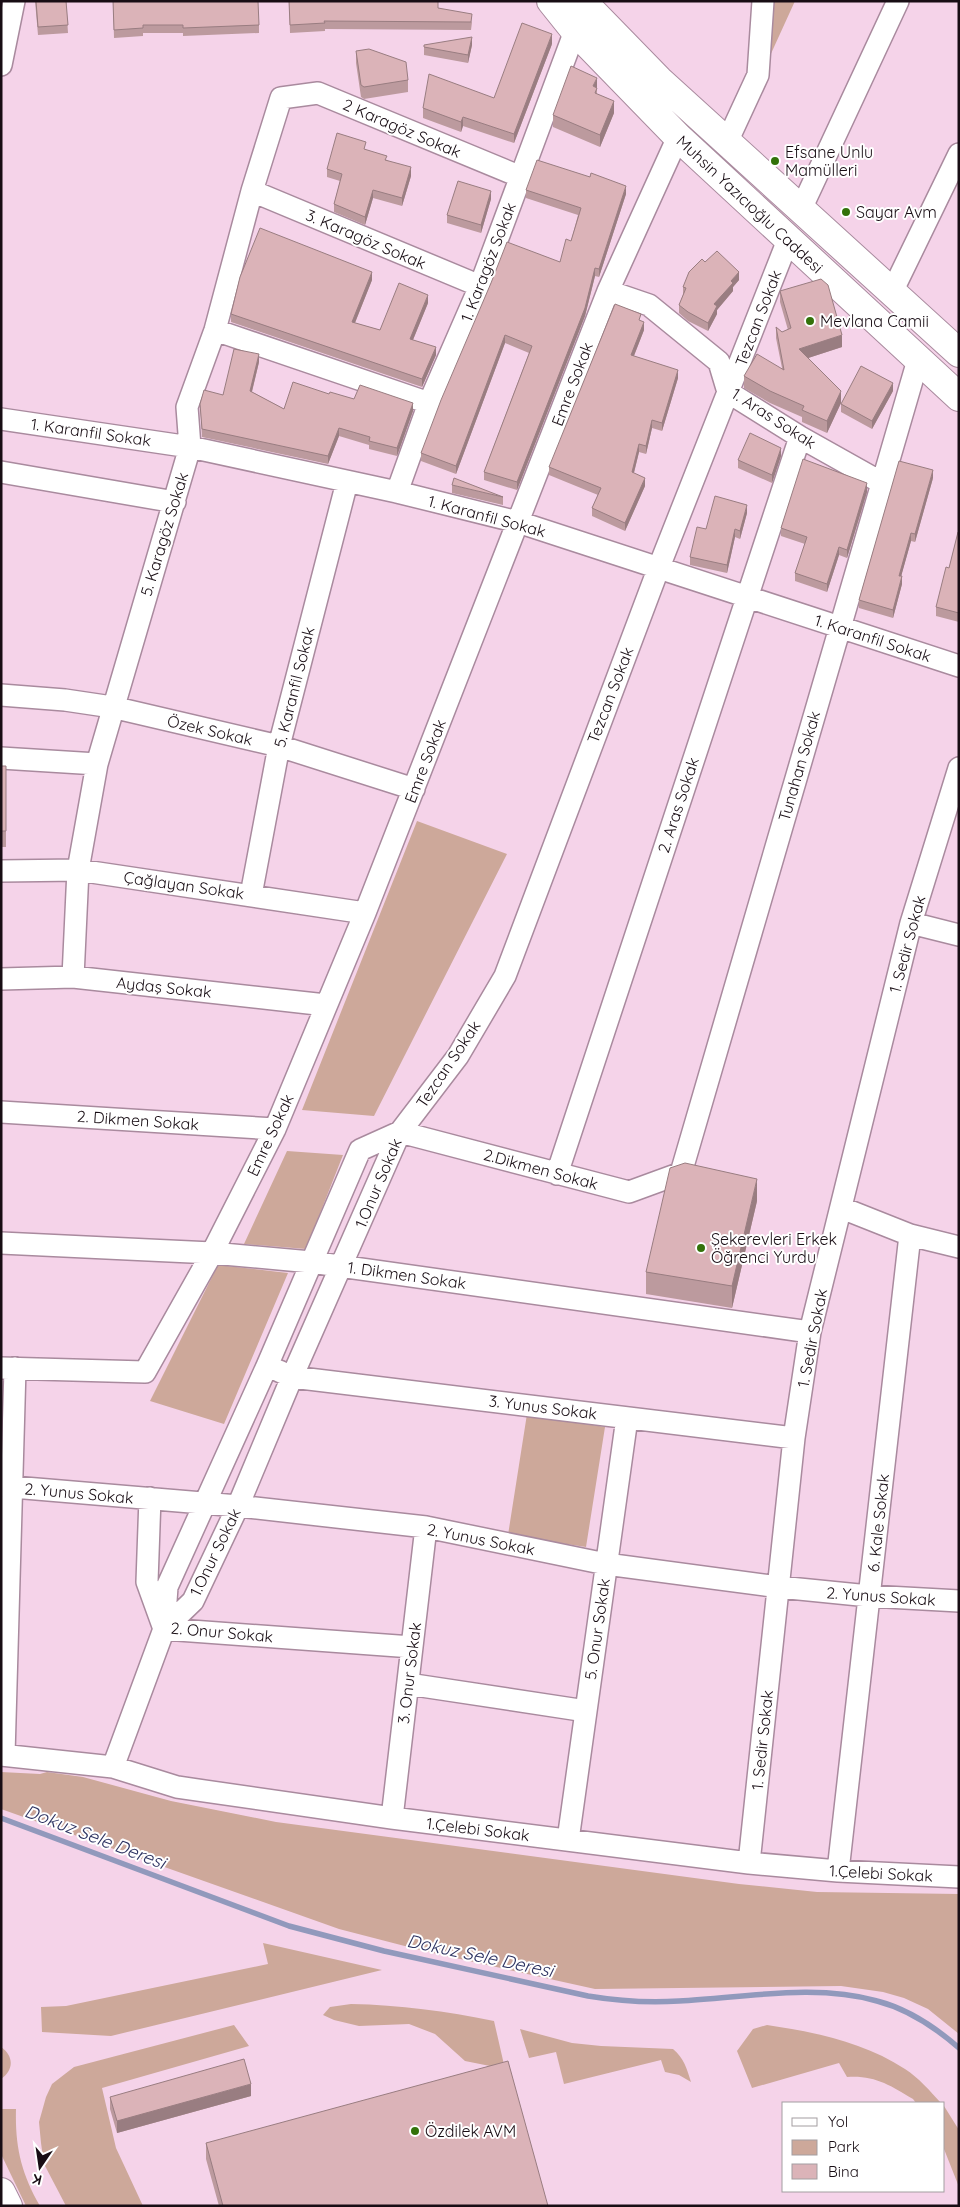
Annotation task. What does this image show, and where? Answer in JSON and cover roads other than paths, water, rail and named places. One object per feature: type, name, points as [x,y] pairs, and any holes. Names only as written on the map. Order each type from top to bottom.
[{"type":"main road","name":"Muhsin Yazıcıoğlu Caddesi","points":[[551,1],[575,31],[678,138],[959,397]]},
{"type":"main road","name":"Muhsin Yazıcıoğlu Caddesi","points":[[582,1],[659,80],[959,353]]},
{"type":"main road","points":[[788,240],[801,209]]},
{"type":"main road","points":[[1,2192],[8,2206]]},
{"type":"street","points":[[1,65],[14,1]]},
{"type":"street","points":[[727,142],[758,75],[763,1]]},
{"type":"street","points":[[801,209],[898,1]]},
{"type":"street","name":"1. Karagöz Sokak","points":[[397,492],[429,403],[480,286],[575,31]]},
{"type":"street","name":"2 Karagöz Sokak","points":[[281,98],[318,93],[520,177]]},
{"type":"street","name":"5. Karagöz Sokak","points":[[73,977],[78,870],[97,764],[112,707],[190,447],[187,407],[215,330],[252,191],[281,98]]},
{"type":"street","name":"Emre Sokak","points":[[8,1368],[145,1372],[212,1253],[275,1129],[365,913],[608,291],[678,138]]},
{"type":"street","points":[[892,292],[959,154]]},
{"type":"street","name":"3. Karagöz Sokak","points":[[252,191],[480,286]]},
{"type":"street","name":"Tezcan Sokak","points":[[400,1132],[458,1056],[505,976],[658,567],[788,240]]},
{"type":"street","name":"1. Aras Sokak","points":[[608,291],[649,305],[719,362],[728,392],[800,437],[882,482]]},
{"type":"street","points":[[215,330],[429,403]]},
{"type":"street","name":"Tunahan Sokak","points":[[681,1173],[918,360]]},
{"type":"street","name":"1. Karanfil Sokak","points":[[1,419],[190,447],[397,492],[518,522],[959,666]]},
{"type":"street","name":"2. Aras Sokak","points":[[557,1174],[800,437]]},
{"type":"street","points":[[1,472],[175,502]]},
{"type":"street","name":"5. Karanfil Sokak","points":[[251,895],[279,746],[347,482]]},
{"type":"street","name":"Özek Sokak","points":[[1,695],[65,700],[112,707],[279,746],[414,789]]},
{"type":"street","points":[[1,758],[97,764]]},
{"type":"street","name":"1. Sedir Sokak","points":[[749,1863],[794,1438],[810,1332],[911,923],[959,768]]},
{"type":"street","name":"Çağlayan Sokak","points":[[1,871],[78,870],[365,913]]},
{"type":"street","points":[[911,923],[959,935]]},
{"type":"street","name":"Aydaş Sokak","points":[[1,979],[73,977],[326,1005]]},
{"type":"street","name":"2. Dikmen Sokak","points":[[1,1112],[275,1129]]},
{"type":"street","name":"2.Dikmen Sokak","points":[[400,1132],[629,1192],[681,1173]]},
{"type":"street","name":"1.Onur Sokak","points":[[113,1768],[164,1629],[167,1587],[267,1366],[360,1150],[400,1132]]},
{"type":"street","name":"1.Onur Sokak","points":[[164,1629],[194,1601],[238,1506],[292,1377],[400,1132]]},
{"type":"street","points":[[842,1208],[910,1234],[959,1248]]},
{"type":"street","name":"6. Kale Sokak","points":[[838,1871],[910,1234]]},
{"type":"street","name":"1. Dikmen Sokak","points":[[1,1242],[212,1253],[311,1262],[810,1332]]},
{"type":"street","name":"3. Yunus Sokak","points":[[267,1366],[292,1377],[794,1438]]},
{"type":"street","points":[[2,1755],[8,1368]]},
{"type":"street","name":"5. Onur Sokak","points":[[568,1840],[627,1418]]},
{"type":"street","name":"2. Yunus Sokak","points":[[6,1487],[238,1506],[426,1527],[606,1564],[779,1587],[869,1596],[959,1601]]},
{"type":"street","name":"2. Onur Sokak","points":[[150,1498],[147,1582],[164,1629],[412,1648]]},
{"type":"street","name":"3. Onur Sokak","points":[[392,1818],[426,1527]]},
{"type":"street","points":[[408,1684],[586,1711]]},
{"type":"street","name":"1.Çelebi Sokak","points":[[2,1755],[113,1768],[177,1787],[392,1818],[749,1863],[838,1871],[959,1877]]},
{"type":"waterway","name":"Dokuz Sele Deresi","points":[[1,1818],[289,1926],[384,1951],[588,1996],[622,2000],[668,2002],[804,1992],[853,1996],[888,2004],[900,2009],[931,2026],[959,2048]]},
{"type":"place","name":"Efsane Unlu Mamülleri","points":[[775,161]]},
{"type":"place","name":"Sayar Avm","points":[[846,212]]},
{"type":"place","name":"Mevlana Camii","points":[[810,321]]},
{"type":"place","name":"Şekerevleri Erkek Öğrenci Yurdu","points":[[701,1248]]},
{"type":"place","name":"Özdilek AVM","points":[[415,2131]]}]
